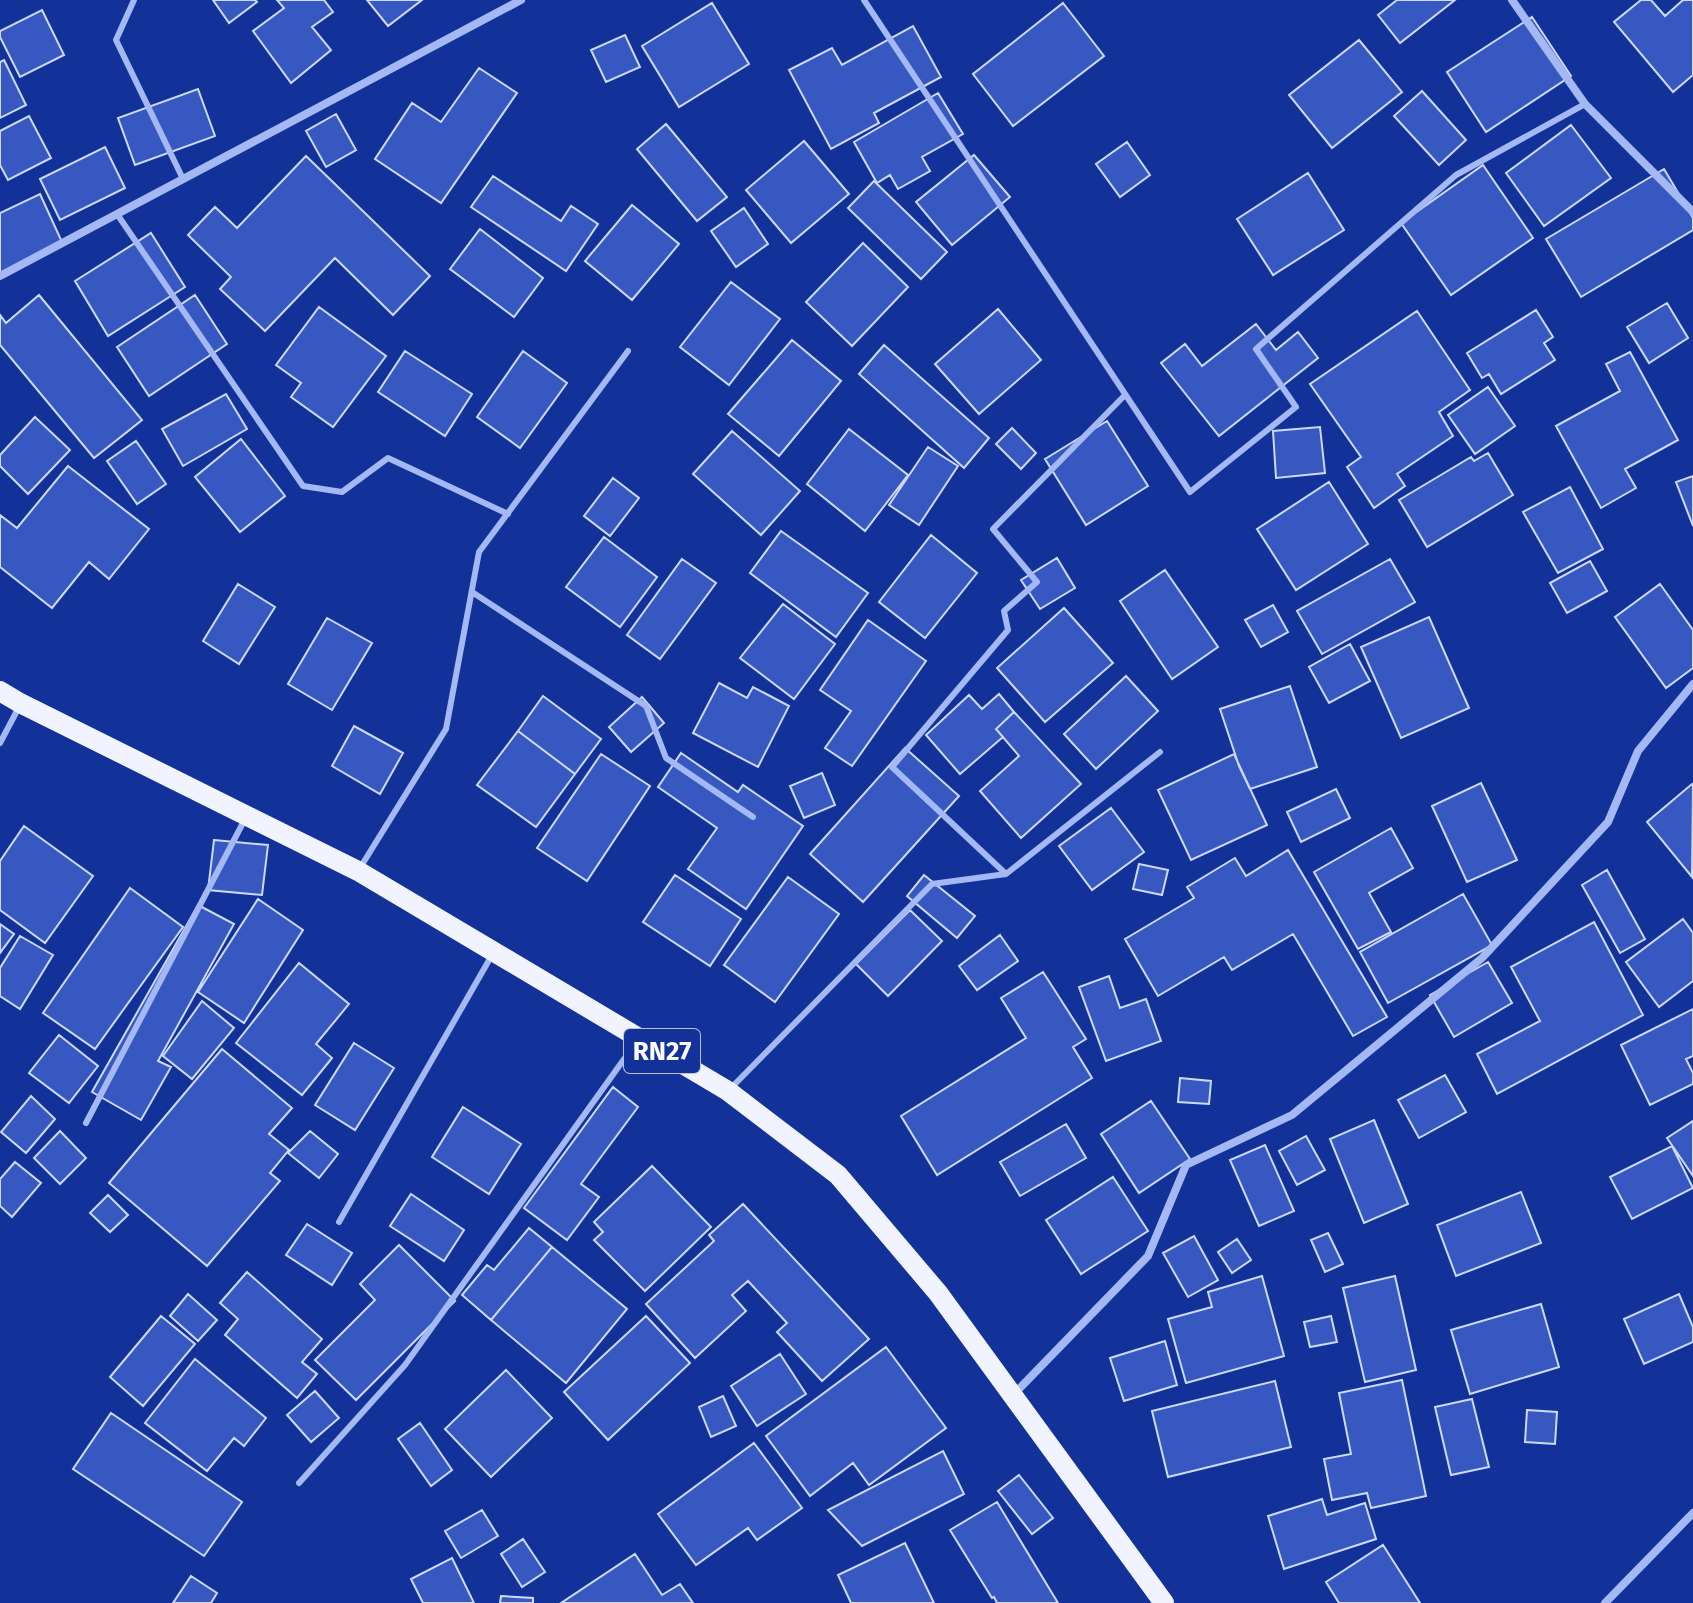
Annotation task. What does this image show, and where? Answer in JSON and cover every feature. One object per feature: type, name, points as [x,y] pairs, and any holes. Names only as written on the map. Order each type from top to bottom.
[{"type":"main road","name":"RN27","points":[[0,691],[358,871],[728,1091],[838,1175],[938,1293],[1160,1602]]},
{"type":"street","points":[[0,276],[521,0]]},
{"type":"street","points":[[1512,0],[1585,104],[1693,212]]},
{"type":"street","points":[[1013,1396],[1148,1256],[1186,1165],[1292,1115],[1482,958],[1608,822],[1638,751],[1693,684]]},
{"type":"street","points":[[1605,1603],[1693,1513]]},
{"type":"lane","points":[[134,0],[116,40],[183,179]]},
{"type":"lane","points":[[864,0],[1190,492],[1296,407],[1256,349],[1456,175],[1585,104]]},
{"type":"lane","points":[[117,214],[303,486],[342,492],[388,458],[508,514]]},
{"type":"lane","points":[[358,871],[446,729],[479,552],[628,351]]},
{"type":"lane","points":[[1006,874],[892,767],[1008,630],[1004,611],[1037,582],[993,529],[1125,395]]},
{"type":"lane","points":[[472,592],[646,706],[666,758],[753,817]]},
{"type":"lane","points":[[0,743],[20,703]]},
{"type":"lane","points":[[728,1091],[932,884],[1006,874],[1160,752]]},
{"type":"lane","points":[[86,1123],[247,816]]},
{"type":"lane","points":[[339,1222],[493,952]]},
{"type":"lane","points":[[299,1483],[405,1365],[639,1038]]},
{"type":"building","points":[[213,0],[255,0],[257,2],[229,23]]},
{"type":"building","points":[[277,0],[324,0],[333,12],[312,27],[331,50],[291,83],[253,31],[284,8]]},
{"type":"building","points":[[367,0],[422,0],[388,26]]},
{"type":"building","points":[[1397,0],[1455,0],[1400,43],[1378,15]]},
{"type":"building","points":[[1641,0],[1651,0],[1665,16],[1683,0],[1693,0],[1693,75],[1673,92],[1614,22]]},
{"type":"building","points":[[712,3],[749,64],[679,107],[642,46]]},
{"type":"building","points":[[1063,3],[1104,56],[1013,126],[973,74]]},
{"type":"building","points":[[42,10],[64,55],[20,77],[0,31]]},
{"type":"building","points":[[1532,17],[1571,76],[1486,132],[1447,72]]},
{"type":"building","points":[[913,26],[941,77],[874,113],[879,123],[831,149],[789,70],[832,48],[842,65]]},
{"type":"building","points":[[625,35],[640,67],[606,82],[591,50]]},
{"type":"building","points":[[1359,40],[1402,92],[1332,148],[1289,95]]},
{"type":"building","points":[[4,60],[26,105],[0,118],[0,62]]},
{"type":"building","points":[[479,68],[517,93],[441,203],[375,159],[412,103],[441,122]]},
{"type":"building","points":[[198,89],[215,136],[135,165],[118,118]]},
{"type":"building","points":[[1422,91],[1466,140],[1439,165],[1394,116]]},
{"type":"building","points":[[938,93],[963,134],[922,157],[930,171],[898,189],[890,175],[877,183],[854,142]]},
{"type":"building","points":[[336,114],[356,150],[326,167],[306,131]]},
{"type":"building","points":[[29,116],[51,158],[8,180],[0,165],[0,131]]},
{"type":"building","points":[[666,124],[727,197],[697,221],[637,149]]},
{"type":"building","points":[[1571,125],[1611,178],[1544,226],[1506,173]]},
{"type":"building","points":[[804,141],[849,194],[791,243],[746,190]]},
{"type":"building","points":[[1127,142],[1150,175],[1120,197],[1096,164]]},
{"type":"building","points":[[105,147],[125,188],[60,220],[40,179]]},
{"type":"building","points":[[974,155],[1010,197],[952,245],[916,202]]},
{"type":"building","points":[[306,156],[430,276],[393,315],[335,258],[265,331],[220,289],[231,277],[188,235],[215,207],[237,228]]},
{"type":"building","points":[[1483,165],[1533,238],[1451,295],[1401,223]]},
{"type":"building","points":[[1664,169],[1693,218],[1693,230],[1581,297],[1546,239]]},
{"type":"building","points":[[1308,173],[1344,230],[1273,275],[1237,219]]},
{"type":"building","points":[[493,176],[561,221],[571,206],[598,224],[566,271],[471,207]]},
{"type":"building","points":[[874,181],[947,252],[921,279],[848,208]]},
{"type":"building","points":[[40,194],[62,242],[0,273],[0,213]]},
{"type":"building","points":[[632,205],[679,244],[632,300],[585,261]]},
{"type":"building","points":[[744,208],[768,244],[736,267],[711,231]]},
{"type":"building","points":[[480,229],[543,278],[514,317],[450,269]]},
{"type":"building","points":[[151,233],[185,287],[108,336],[75,281]]},
{"type":"building","points":[[863,243],[908,287],[852,346],[806,302]]},
{"type":"building","points":[[731,282],[780,319],[729,385],[680,347]]},
{"type":"building","points":[[39,295],[142,420],[94,458],[0,345],[0,315],[6,323]]},
{"type":"building","points":[[195,295],[227,344],[149,396],[117,347]]},
{"type":"building","points":[[1667,303],[1688,338],[1649,363],[1627,327]]},
{"type":"building","points":[[319,307],[386,356],[333,427],[291,397],[301,383],[276,365]]},
{"type":"building","points":[[998,309],[1041,360],[979,414],[935,364]]},
{"type":"building","points":[[1536,310],[1553,337],[1544,343],[1555,360],[1501,394],[1489,374],[1482,378],[1467,353]]},
{"type":"building","points":[[1417,311],[1470,390],[1439,412],[1453,436],[1397,474],[1405,486],[1374,508],[1347,467],[1361,457],[1310,384]]},
{"type":"building","points":[[1256,324],[1276,350],[1298,332],[1318,358],[1219,436],[1161,363],[1185,344],[1202,366]]},
{"type":"building","points":[[792,340],[841,381],[779,456],[728,414]]},
{"type":"building","points":[[884,345],[989,438],[964,468],[859,374]]},
{"type":"building","points":[[405,351],[472,394],[445,436],[378,392]]},
{"type":"building","points":[[523,351],[567,383],[520,448],[477,417]]},
{"type":"building","points":[[1630,352],[1678,440],[1625,469],[1636,488],[1601,508],[1556,426],[1620,391],[1606,364]]},
{"type":"building","points":[[1488,387],[1515,426],[1475,454],[1448,415]]},
{"type":"building","points":[[226,394],[247,429],[183,466],[162,429]]},
{"type":"building","points":[[35,417],[70,450],[28,494],[0,466],[0,455]]},
{"type":"building","points":[[1107,421],[1148,486],[1086,525],[1045,459]]},
{"type":"building","points":[[1320,427],[1325,473],[1276,478],[1273,431]]},
{"type":"building","points":[[1012,428],[1036,453],[1021,469],[996,444]]},
{"type":"building","points":[[849,429],[908,475],[865,531],[807,484]]},
{"type":"building","points":[[732,431],[800,491],[761,535],[693,474]]},
{"type":"building","points":[[241,439],[285,496],[240,532],[195,477]]},
{"type":"building","points":[[136,441],[166,484],[137,504],[107,461]]},
{"type":"building","points":[[928,447],[958,466],[919,525],[889,505]]},
{"type":"building","points":[[1488,453],[1513,495],[1427,547],[1399,500],[1471,457],[1474,461]]},
{"type":"building","points":[[68,466],[149,529],[109,579],[89,562],[52,608],[0,567],[0,515],[17,528]]},
{"type":"building","points":[[1693,476],[1693,526],[1676,482]]},
{"type":"building","points":[[613,478],[639,498],[610,536],[584,516]]},
{"type":"building","points":[[1329,482],[1368,544],[1296,590],[1257,529]]},
{"type":"building","points":[[1570,487],[1603,549],[1558,573],[1523,512]]},
{"type":"building","points":[[781,531],[868,593],[836,637],[750,573]]},
{"type":"building","points":[[931,535],[977,573],[925,638],[879,602]]},
{"type":"building","points":[[604,537],[657,577],[620,627],[566,587]]},
{"type":"building","points":[[1057,558],[1075,588],[1040,609],[1021,580]]},
{"type":"building","points":[[682,559],[716,583],[660,659],[627,635]]},
{"type":"building","points":[[1390,559],[1415,602],[1322,654],[1297,611]]},
{"type":"building","points":[[1590,561],[1607,591],[1567,613],[1550,583]]},
{"type":"building","points":[[1165,570],[1218,647],[1172,679],[1120,601]]},
{"type":"building","points":[[238,584],[275,607],[239,664],[203,641]]},
{"type":"building","points":[[1660,584],[1693,630],[1693,668],[1666,688],[1615,617]]},
{"type":"building","points":[[783,604],[835,644],[794,699],[740,658]]},
{"type":"building","points":[[1273,605],[1288,632],[1261,647],[1245,620]]},
{"type":"building","points":[[1064,608],[1113,663],[1045,722],[997,668]]},
{"type":"building","points":[[1429,617],[1469,708],[1401,738],[1361,647]]},
{"type":"building","points":[[327,618],[372,643],[332,710],[288,684]]},
{"type":"building","points":[[868,620],[926,661],[852,766],[825,748],[851,711],[820,690]]},
{"type":"building","points":[[1350,644],[1370,681],[1329,703],[1309,667]]},
{"type":"building","points":[[1126,676],[1158,711],[1096,769],[1064,734]]},
{"type":"building","points":[[719,683],[747,698],[753,687],[789,706],[758,767],[693,733]]},
{"type":"building","points":[[1290,686],[1317,767],[1250,789],[1220,709]]},
{"type":"building","points":[[999,694],[1014,712],[996,729],[1003,737],[960,774],[926,735],[969,695],[982,709]]},
{"type":"building","points":[[543,696],[601,739],[575,774],[518,731]]},
{"type":"building","points":[[642,697],[664,723],[631,752],[609,727]]},
{"type":"building","points":[[1014,712],[1081,784],[1021,838],[980,791],[1019,756],[996,729]]},
{"type":"building","points":[[354,726],[403,753],[380,794],[332,766]]},
{"type":"building","points":[[518,731],[575,774],[536,827],[477,785]]},
{"type":"building","points":[[905,748],[959,796],[863,902],[810,854]]},
{"type":"building","points":[[681,753],[738,792],[743,785],[803,826],[746,909],[688,869],[717,828],[658,787]]},
{"type":"building","points":[[601,754],[650,786],[587,881],[537,848]]},
{"type":"building","points":[[1234,754],[1267,825],[1191,860],[1158,790]]},
{"type":"building","points":[[822,773],[835,805],[804,818],[790,786]]},
{"type":"building","points":[[1481,783],[1517,860],[1467,882],[1432,806]]},
{"type":"building","points":[[1693,785],[1692,877],[1647,822]]},
{"type":"building","points":[[1336,789],[1350,818],[1301,842],[1287,812]]},
{"type":"building","points":[[1111,808],[1144,852],[1092,890],[1059,846]]},
{"type":"building","points":[[24,826],[93,876],[45,943],[0,910],[0,861]]},
{"type":"building","points":[[1391,828],[1413,868],[1369,893],[1391,932],[1358,949],[1314,872]]},
{"type":"building","points":[[214,840],[268,845],[262,895],[208,890]]},
{"type":"building","points":[[1288,850],[1387,1017],[1353,1036],[1293,934],[1232,970],[1224,957],[1158,996],[1125,939],[1194,898],[1187,887],[1235,858],[1246,876]]},
{"type":"building","points":[[1139,864],[1168,870],[1162,895],[1133,889]]},
{"type":"building","points":[[1607,870],[1645,939],[1620,953],[1582,885]]},
{"type":"building","points":[[675,875],[741,919],[710,966],[643,922]]},
{"type":"building","points":[[924,875],[975,916],[957,938],[907,896]]},
{"type":"building","points":[[788,877],[839,914],[775,1002],[724,965]]},
{"type":"building","points":[[130,888],[183,927],[95,1049],[43,1013]]},
{"type":"building","points":[[1463,894],[1492,945],[1388,1003],[1360,952]]},
{"type":"building","points":[[258,899],[303,930],[244,1023],[198,992]]},
{"type":"building","points":[[198,905],[234,924],[158,1061],[171,1067],[141,1120],[92,1092]]},
{"type":"building","points":[[910,910],[942,941],[888,996],[856,964]]},
{"type":"building","points":[[1683,919],[1693,933],[1693,981],[1659,1007],[1626,962]]},
{"type":"building","points":[[1594,922],[1643,1015],[1497,1094],[1477,1054],[1540,1021],[1511,967]]},
{"type":"building","points":[[0,924],[14,934],[0,953]]},
{"type":"building","points":[[1000,935],[1018,961],[977,990],[959,966]]},
{"type":"building","points":[[20,936],[53,955],[20,1009],[0,996],[0,968]]},
{"type":"building","points":[[1488,962],[1512,1003],[1454,1037],[1430,995]]},
{"type":"building","points":[[299,963],[349,1004],[316,1044],[332,1058],[302,1095],[236,1043]]},
{"type":"building","points":[[1043,972],[1086,1039],[1073,1047],[1092,1078],[937,1175],[901,1116],[1026,1038],[1001,998]]},
{"type":"building","points":[[1109,976],[1120,1008],[1146,999],[1161,1041],[1106,1061],[1079,987]]},
{"type":"building","points":[[202,1001],[234,1028],[192,1079],[163,1056]]},
{"type":"building","points":[[1693,1009],[1693,1056],[1686,1059],[1693,1073],[1693,1084],[1650,1105],[1621,1045]]},
{"type":"building","points":[[59,1035],[98,1066],[69,1103],[29,1073]]},
{"type":"building","points":[[354,1043],[394,1068],[355,1130],[315,1105]]},
{"type":"building","points":[[222,1049],[292,1108],[269,1134],[289,1150],[270,1173],[280,1181],[207,1266],[109,1183]]},
{"type":"building","points":[[1445,1075],[1466,1112],[1419,1138],[1398,1100]]},
{"type":"building","points":[[1180,1078],[1211,1081],[1209,1104],[1178,1102]]},
{"type":"building","points":[[613,1087],[638,1107],[581,1184],[599,1197],[567,1240],[524,1208]]},
{"type":"building","points":[[31,1096],[55,1119],[26,1153],[1,1132]]},
{"type":"building","points":[[1151,1101],[1190,1159],[1139,1193],[1101,1134]]},
{"type":"building","points":[[463,1107],[521,1144],[489,1194],[432,1157]]},
{"type":"building","points":[[1374,1120],[1408,1204],[1364,1223],[1330,1139]]},
{"type":"building","points":[[1693,1121],[1693,1176],[1667,1138]]},
{"type":"building","points":[[1066,1124],[1086,1158],[1020,1196],[1000,1162]]},
{"type":"building","points":[[60,1131],[86,1158],[60,1184],[34,1158]]},
{"type":"building","points":[[310,1131],[338,1154],[319,1178],[288,1153]]},
{"type":"building","points":[[1306,1136],[1325,1170],[1297,1185],[1279,1151]]},
{"type":"building","points":[[1265,1145],[1294,1211],[1259,1226],[1230,1160]]},
{"type":"building","points":[[1672,1146],[1693,1188],[1632,1219],[1610,1177]]},
{"type":"building","points":[[15,1162],[41,1183],[12,1217],[0,1206],[0,1179]]},
{"type":"building","points":[[652,1166],[711,1227],[645,1291],[594,1240],[603,1232],[594,1222]]},
{"type":"building","points":[[1113,1177],[1148,1231],[1081,1274],[1046,1220]]},
{"type":"building","points":[[1521,1192],[1541,1243],[1456,1276],[1437,1225]]},
{"type":"building","points":[[411,1194],[464,1230],[444,1261],[390,1226]]},
{"type":"building","points":[[108,1195],[128,1215],[110,1232],[90,1213]]},
{"type":"building","points":[[743,1204],[869,1339],[822,1381],[777,1332],[787,1323],[748,1281],[732,1295],[746,1311],[695,1358],[646,1304],[714,1241],[709,1235]]},
{"type":"building","points":[[307,1224],[352,1253],[332,1285],[286,1255]]},
{"type":"building","points":[[529,1228],[552,1247],[491,1320],[462,1295],[487,1265],[494,1270]]},
{"type":"building","points":[[1328,1233],[1343,1264],[1325,1272],[1311,1240]]},
{"type":"building","points":[[1194,1236],[1218,1280],[1188,1297],[1163,1253]]},
{"type":"building","points":[[1237,1239],[1251,1260],[1232,1273],[1218,1252]]},
{"type":"building","points":[[399,1245],[455,1301],[356,1400],[315,1360],[375,1300],[360,1284]]},
{"type":"building","points":[[552,1247],[627,1309],[566,1383],[491,1320]]},
{"type":"building","points":[[247,1272],[322,1339],[302,1362],[317,1374],[297,1398],[225,1335],[238,1319],[220,1303]]},
{"type":"building","points":[[1262,1276],[1284,1356],[1186,1383],[1168,1319],[1212,1307],[1208,1292]]},
{"type":"building","points":[[1395,1276],[1416,1370],[1365,1382],[1343,1288]]},
{"type":"building","points":[[188,1294],[217,1320],[198,1341],[170,1316]]},
{"type":"building","points":[[1679,1294],[1693,1327],[1693,1342],[1644,1364],[1624,1319]]},
{"type":"building","points":[[1541,1304],[1559,1367],[1470,1394],[1451,1330]]},
{"type":"building","points":[[161,1316],[195,1344],[143,1406],[110,1377]]},
{"type":"building","points":[[646,1316],[690,1363],[608,1440],[564,1392]]},
{"type":"building","points":[[1331,1316],[1337,1342],[1310,1347],[1304,1322]]},
{"type":"building","points":[[1165,1341],[1177,1385],[1124,1401],[1110,1358]]},
{"type":"building","points":[[886,1347],[946,1428],[869,1485],[853,1463],[810,1496],[766,1436]]},
{"type":"building","points":[[780,1354],[806,1394],[757,1426],[731,1386]]},
{"type":"building","points":[[195,1359],[266,1418],[244,1446],[234,1438],[207,1471],[145,1423]]},
{"type":"building","points":[[506,1370],[552,1418],[491,1477],[445,1429]]},
{"type":"building","points":[[1402,1380],[1426,1496],[1371,1508],[1367,1493],[1332,1500],[1324,1459],[1351,1454],[1339,1393]]},
{"type":"building","points":[[1275,1381],[1291,1447],[1168,1477],[1152,1411]]},
{"type":"building","points":[[315,1391],[339,1418],[311,1442],[287,1415]]},
{"type":"building","points":[[723,1396],[736,1426],[711,1437],[699,1407]]},
{"type":"building","points":[[1472,1399],[1489,1467],[1451,1475],[1435,1407]]},
{"type":"building","points":[[1527,1410],[1557,1412],[1555,1444],[1525,1442]]},
{"type":"building","points":[[111,1413],[242,1502],[204,1556],[73,1469]]},
{"type":"building","points":[[420,1423],[452,1470],[431,1486],[398,1439]]},
{"type":"building","points":[[754,1443],[802,1508],[757,1540],[748,1528],[696,1565],[658,1514]]},
{"type":"building","points":[[943,1451],[964,1494],[862,1546],[828,1510]]},
{"type":"building","points":[[1019,1475],[1053,1518],[1032,1534],[998,1491]]},
{"type":"building","points":[[1322,1499],[1327,1515],[1365,1503],[1376,1539],[1284,1569],[1268,1516]]},
{"type":"building","points":[[997,1502],[1058,1603],[997,1603],[950,1530]]},
{"type":"building","points":[[482,1510],[498,1536],[461,1558],[445,1531]]},
{"type":"building","points":[[523,1539],[545,1572],[522,1587],[501,1554]]},
{"type":"building","points":[[905,1543],[934,1603],[851,1603],[838,1575]]},
{"type":"building","points":[[1383,1545],[1420,1603],[1339,1603],[1326,1582]]},
{"type":"building","points":[[635,1554],[662,1595],[680,1584],[693,1603],[561,1603]]},
{"type":"building","points":[[452,1558],[474,1603],[423,1603],[411,1579]]},
{"type":"building","points":[[191,1576],[217,1593],[211,1603],[173,1603]]},
{"type":"building","points":[[501,1596],[533,1598],[533,1603],[500,1603]]}]
